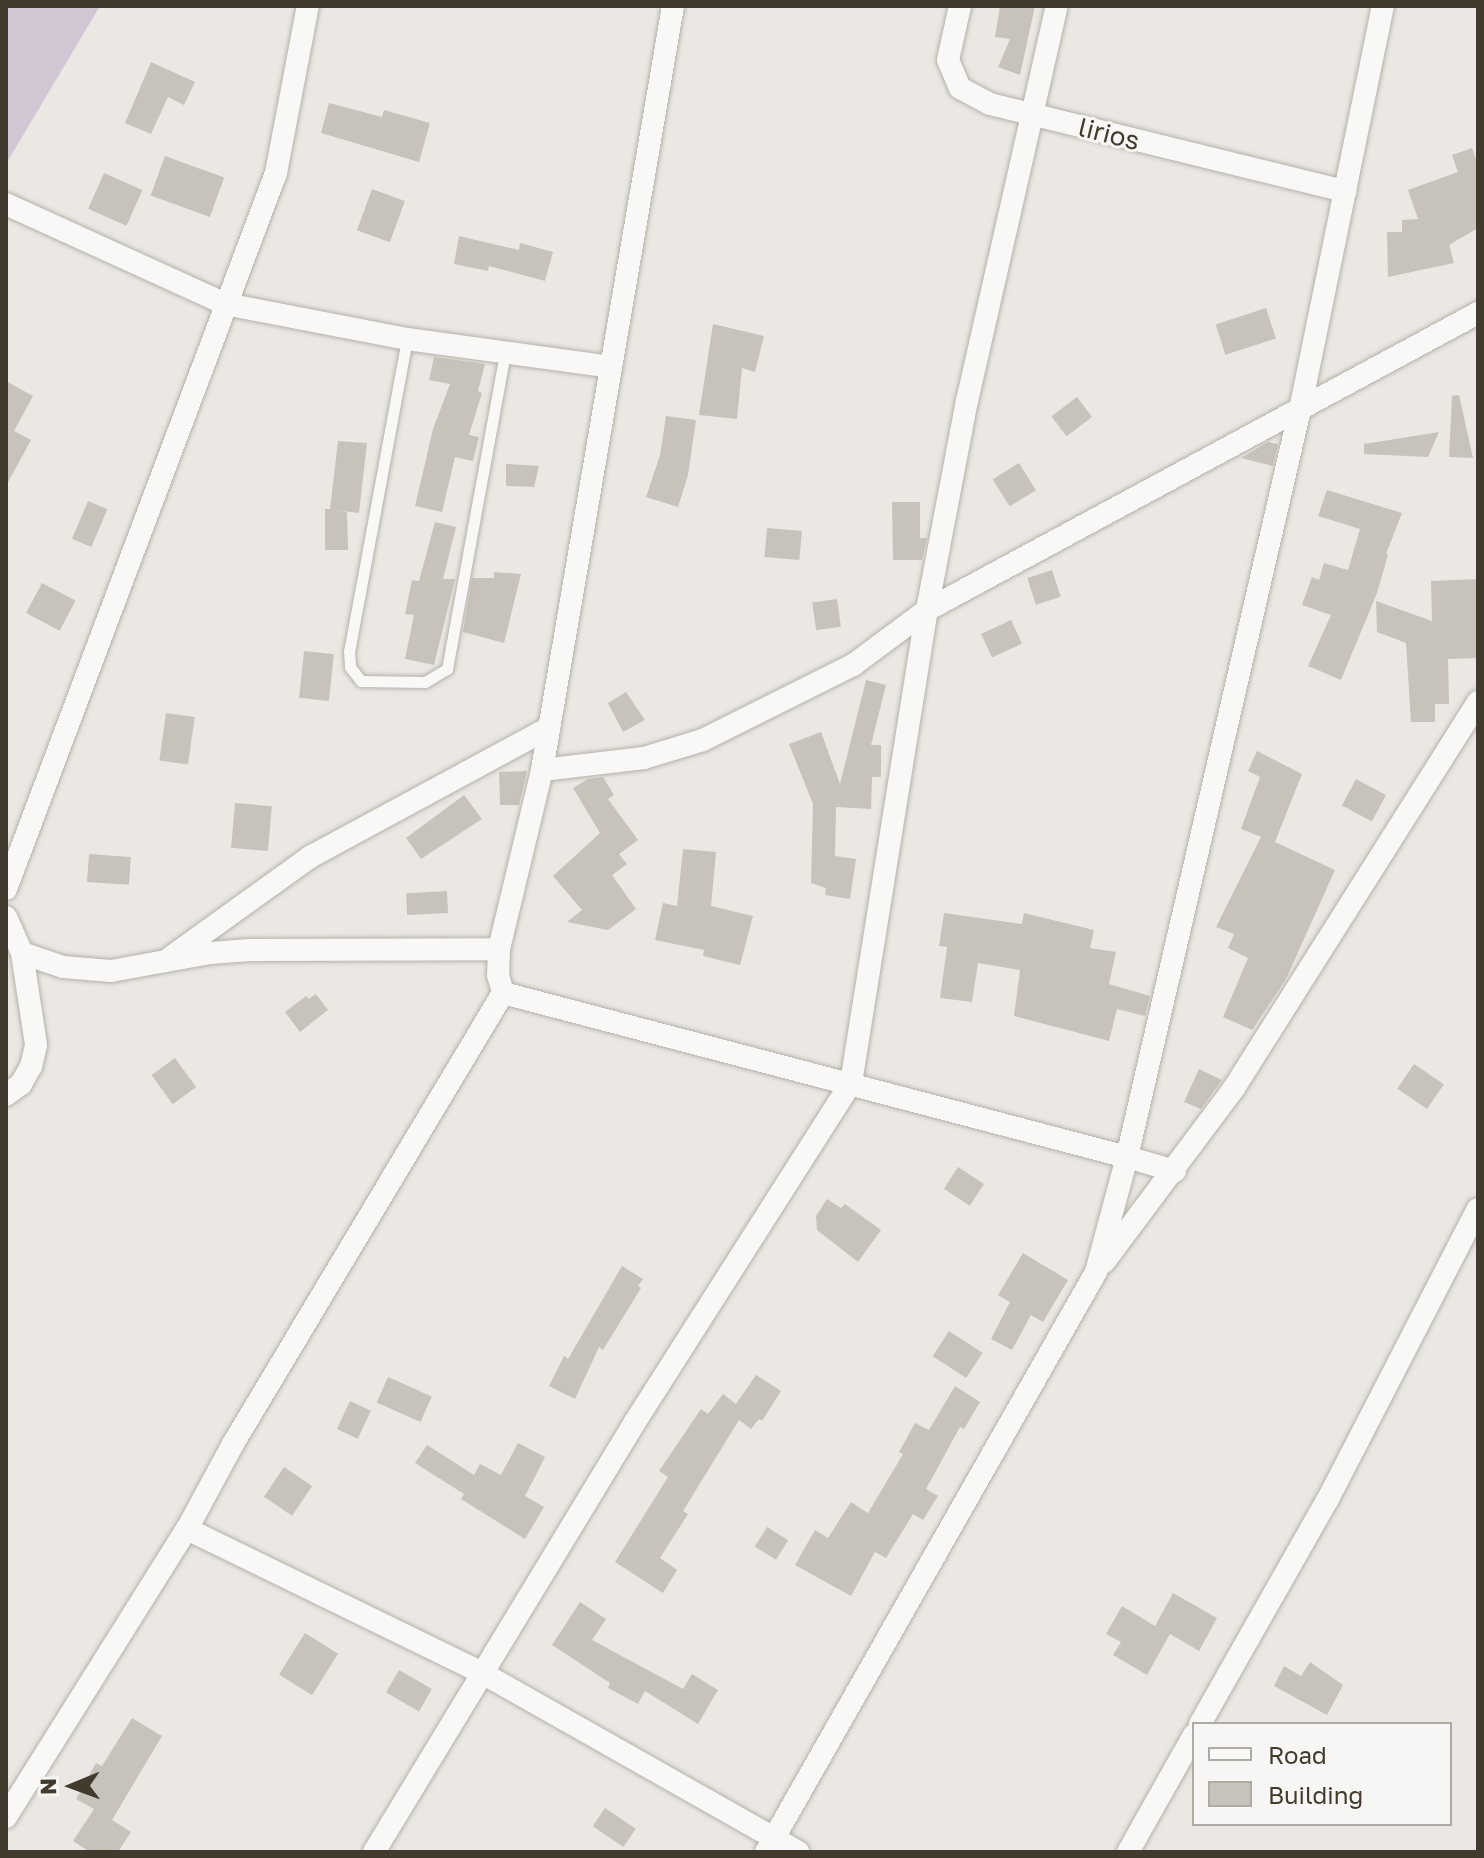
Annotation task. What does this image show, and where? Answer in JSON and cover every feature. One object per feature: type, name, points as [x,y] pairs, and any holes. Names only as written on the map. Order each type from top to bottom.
[{"type":"street","points":[[6,889],[276,173],[308,6]]},
{"type":"street","points":[[6,1817],[187,1529],[233,1444],[503,993],[498,975],[499,949],[542,770],[673,6]]},
{"type":"street","name":"lirios","points":[[960,6],[948,60],[960,88],[990,104],[1345,191]]},
{"type":"street","points":[[374,1852],[635,1422],[851,1083],[927,610],[967,401],[1057,6]]},
{"type":"street","points":[[1096,1272],[1127,1157],[1301,405],[1383,6]]},
{"type":"street","points":[[6,204],[225,304],[407,339],[611,367]]},
{"type":"street","points":[[542,770],[644,758],[703,740],[853,665],[927,610],[1301,405],[1478,313]]},
{"type":"street","points":[[770,1845],[1096,1272],[1175,1171],[1234,1088],[1478,702]]},
{"type":"street","points":[[166,961],[310,857],[549,728]]},
{"type":"street","points":[[6,917],[22,953],[36,1045],[31,1066],[21,1084],[6,1095]]},
{"type":"street","points":[[22,953],[63,967],[111,971],[250,950],[499,949]]},
{"type":"street","points":[[503,993],[1175,1171]]},
{"type":"street","points":[[1201,1722],[1328,1499],[1478,1209]]},
{"type":"street","points":[[187,1529],[484,1674],[770,1845],[798,1852]]},
{"type":"street","points":[[1128,1852],[1192,1739]]},
{"type":"lane","points":[[407,339],[349,651],[350,667],[361,681],[425,682],[447,669],[505,354]]},
{"type":"shaded area","points":[[6,6],[100,6],[6,164]]},
{"type":"building","points":[[1000,6],[1035,6],[1020,75],[998,67],[1010,39],[995,37]]},
{"type":"building","points":[[151,62],[195,82],[184,105],[168,97],[151,134],[125,123]]},
{"type":"building","points":[[329,103],[382,117],[384,110],[430,123],[419,162],[321,133]]},
{"type":"building","points":[[1472,148],[1478,165],[1478,228],[1449,245],[1454,263],[1388,277],[1387,232],[1402,232],[1402,220],[1418,219],[1408,190],[1458,172],[1452,155]]},
{"type":"building","points":[[165,156],[224,178],[210,217],[151,195]]},
{"type":"building","points":[[104,173],[142,190],[127,226],[88,209]]},
{"type":"building","points":[[372,189],[405,201],[390,242],[357,230]]},
{"type":"building","points":[[459,236],[519,250],[520,243],[553,252],[545,281],[489,266],[488,271],[454,264]]},
{"type":"building","points":[[1266,308],[1276,338],[1225,355],[1216,324]]},
{"type":"building","points":[[713,324],[764,336],[755,372],[742,368],[737,419],[699,415]]},
{"type":"building","points":[[434,357],[485,364],[478,391],[482,393],[469,435],[479,437],[473,461],[455,457],[442,512],[415,506],[433,429],[450,384],[429,380]]},
{"type":"building","points":[[6,381],[33,396],[14,431],[31,440],[6,486]]},
{"type":"building","points":[[1459,395],[1473,458],[1449,457],[1452,396]]},
{"type":"building","points":[[1077,397],[1092,417],[1066,436],[1051,416]]},
{"type":"building","points":[[666,416],[696,420],[688,475],[678,507],[646,497],[660,455]]},
{"type":"building","points":[[1439,432],[1428,457],[1364,454],[1364,444]]},
{"type":"building","points":[[338,441],[367,443],[359,513],[336,510],[347,512],[348,550],[325,550],[325,509],[330,509]]},
{"type":"building","points":[[1268,442],[1278,444],[1273,466],[1241,458]]},
{"type":"building","points":[[1019,463],[1036,490],[1010,507],[993,479]]},
{"type":"building","points":[[506,464],[539,466],[534,487],[506,486]]},
{"type":"building","points":[[1327,490],[1402,513],[1386,554],[1377,593],[1341,680],[1308,666],[1331,615],[1302,605],[1312,577],[1319,580],[1324,563],[1348,570],[1360,529],[1318,516]]},
{"type":"building","points":[[88,501],[107,509],[91,547],[72,539]]},
{"type":"building","points":[[892,502],[920,502],[920,538],[927,538],[922,560],[893,560]]},
{"type":"building","points":[[435,522],[456,527],[443,579],[455,579],[434,665],[405,659],[414,615],[405,614],[412,580],[419,581]]},
{"type":"building","points":[[767,528],[802,531],[799,560],[764,557]]},
{"type":"building","points":[[1052,570],[1061,597],[1036,605],[1027,578]]},
{"type":"building","points":[[494,572],[521,574],[504,643],[463,632],[472,578],[494,578]]},
{"type":"building","points":[[1478,579],[1478,658],[1448,659],[1449,704],[1435,704],[1435,722],[1411,722],[1406,643],[1377,632],[1376,601],[1432,621],[1431,581]]},
{"type":"building","points":[[42,583],[76,601],[60,631],[26,613]]},
{"type":"building","points":[[837,599],[841,627],[816,630],[812,602]]},
{"type":"building","points":[[1011,620],[1022,644],[992,658],[981,634]]},
{"type":"building","points":[[304,651],[334,654],[329,701],[299,698]]},
{"type":"building","points":[[866,680],[886,685],[871,745],[881,745],[881,777],[872,777],[871,809],[836,807],[835,856],[856,859],[850,899],[825,895],[826,888],[811,883],[813,804],[789,744],[821,732],[840,784]]},
{"type":"building","points":[[626,692],[645,720],[623,732],[608,703]]},
{"type":"building","points":[[166,713],[195,717],[188,765],[159,761]]},
{"type":"building","points":[[1257,751],[1302,774],[1275,842],[1335,870],[1286,979],[1252,1030],[1223,1017],[1248,958],[1228,948],[1234,934],[1216,927],[1261,837],[1241,829],[1260,777],[1248,771]]},
{"type":"building","points":[[527,771],[519,805],[500,805],[499,772]]},
{"type":"building","points":[[603,777],[614,795],[608,799],[638,840],[619,854],[627,864],[612,875],[636,909],[608,930],[567,922],[582,910],[553,876],[600,833],[573,788],[588,779]]},
{"type":"building","points":[[1356,779],[1386,795],[1372,821],[1342,805]]},
{"type":"building","points":[[464,795],[482,819],[421,859],[406,838]]},
{"type":"building","points":[[235,803],[272,806],[268,851],[231,848]]},
{"type":"building","points":[[683,849],[716,852],[711,906],[753,916],[740,965],[703,956],[704,950],[655,940],[663,903],[677,906]]},
{"type":"building","points":[[89,854],[131,857],[129,885],[87,882]]},
{"type":"building","points":[[447,891],[448,913],[407,915],[406,893]]},
{"type":"building","points":[[944,913],[1022,924],[1024,913],[1094,930],[1090,948],[1116,952],[1109,984],[1150,996],[1145,1016],[1117,1009],[1109,1041],[1014,1016],[1020,970],[978,963],[972,1002],[940,998],[947,947],[939,946]]},
{"type":"building","points":[[316,994],[328,1010],[300,1032],[285,1012],[306,996],[309,999]]},
{"type":"building","points":[[175,1058],[196,1087],[173,1104],[152,1075]]},
{"type":"building","points":[[1414,1064],[1444,1084],[1427,1109],[1397,1089]]},
{"type":"building","points":[[1199,1069],[1222,1080],[1201,1109],[1184,1102]]},
{"type":"building","points":[[958,1167],[984,1184],[970,1206],[944,1189]]},
{"type":"building","points":[[827,1199],[841,1208],[845,1204],[881,1230],[858,1262],[817,1230],[816,1216]]},
{"type":"building","points":[[1023,1253],[1068,1280],[1043,1322],[1031,1315],[1012,1350],[991,1339],[1010,1302],[998,1295]]},
{"type":"building","points":[[622,1266],[643,1279],[638,1286],[641,1288],[603,1350],[599,1347],[575,1399],[549,1386],[564,1356],[568,1359]]},
{"type":"building","points":[[949,1331],[983,1353],[966,1378],[933,1356]]},
{"type":"building","points":[[756,1375],[781,1391],[762,1421],[759,1419],[751,1429],[739,1420],[683,1511],[688,1514],[660,1558],[677,1570],[663,1593],[615,1562],[668,1477],[659,1471],[701,1409],[708,1414],[723,1394],[736,1404]]},
{"type":"building","points":[[388,1377],[432,1397],[420,1422],[377,1403]]},
{"type":"building","points":[[955,1386],[980,1402],[964,1429],[960,1427],[926,1489],[938,1496],[923,1520],[913,1514],[886,1558],[875,1552],[851,1596],[795,1565],[815,1530],[828,1538],[851,1502],[868,1513],[903,1454],[899,1452],[915,1423],[929,1430]]},
{"type":"building","points":[[350,1401],[371,1411],[358,1439],[337,1429]]},
{"type":"building","points":[[518,1443],[545,1457],[525,1496],[544,1507],[525,1539],[461,1499],[464,1494],[415,1463],[427,1445],[474,1475],[480,1464],[501,1475]]},
{"type":"building","points":[[284,1467],[312,1486],[292,1516],[264,1497]]},
{"type":"building","points":[[767,1527],[788,1540],[776,1560],[755,1547]]},
{"type":"building","points":[[1173,1593],[1217,1618],[1199,1651],[1170,1634],[1147,1675],[1113,1655],[1121,1642],[1106,1634],[1122,1606],[1155,1626]]},
{"type":"building","points":[[580,1602],[606,1619],[592,1640],[683,1689],[692,1674],[718,1690],[698,1724],[645,1691],[638,1704],[608,1688],[610,1683],[552,1645]]},
{"type":"building","points":[[305,1633],[338,1654],[312,1695],[279,1675]]},
{"type":"building","points":[[1310,1662],[1343,1685],[1327,1715],[1274,1686],[1284,1666],[1301,1676]]},
{"type":"building","points":[[399,1670],[432,1689],[419,1712],[386,1693]]},
{"type":"building","points":[[132,1718],[162,1736],[112,1820],[131,1832],[118,1852],[90,1852],[73,1841],[94,1809],[76,1799],[96,1763],[102,1766]]},
{"type":"building","points":[[605,1808],[636,1829],[623,1847],[593,1826]]}]
